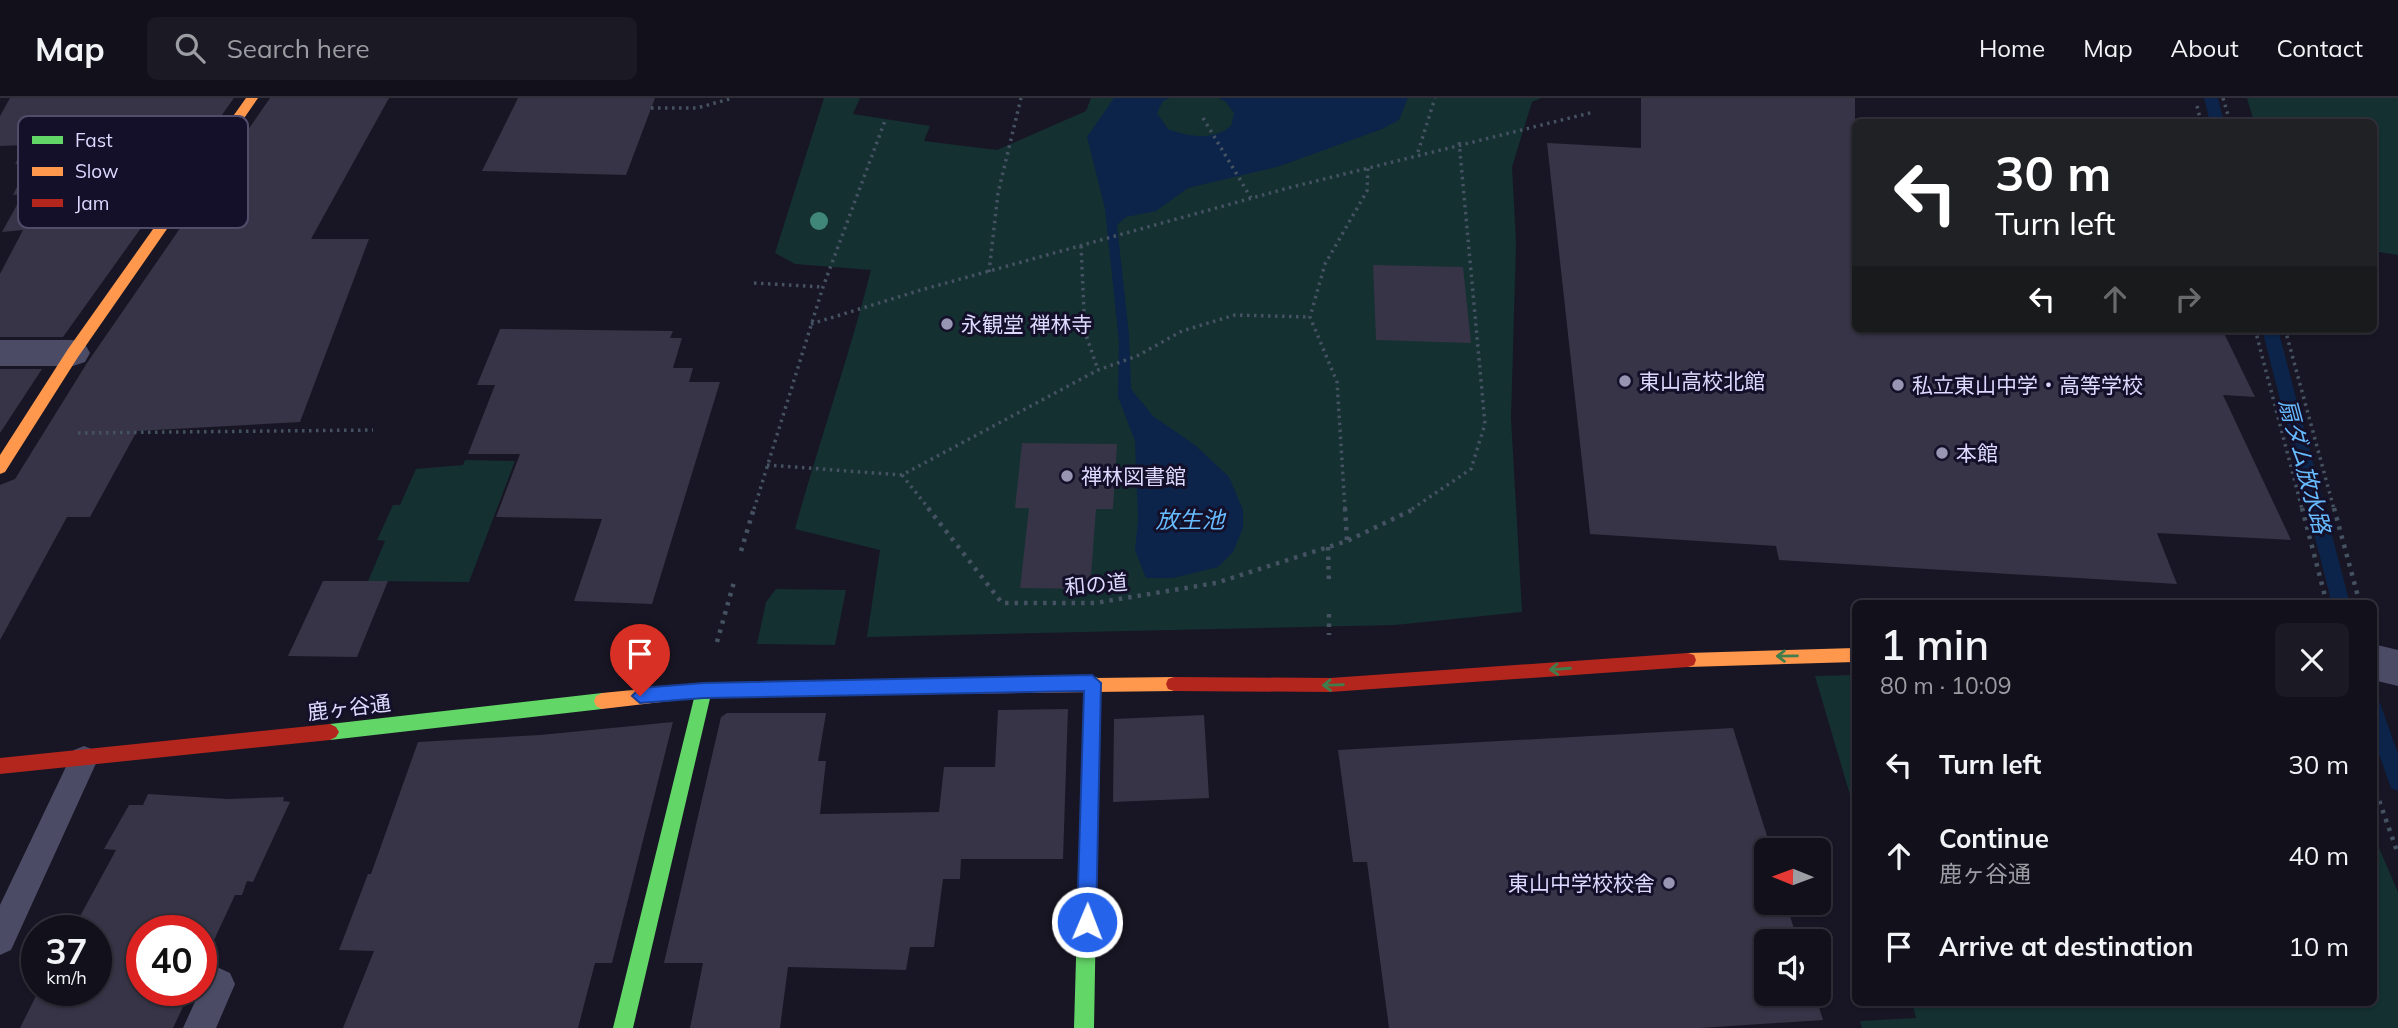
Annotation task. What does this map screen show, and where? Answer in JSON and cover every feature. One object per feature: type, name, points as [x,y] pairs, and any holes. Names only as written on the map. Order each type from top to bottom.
[{"type":"street","points":[[239,116],[252,98]]},
{"type":"street","points":[[0,468],[73,353],[161,228]]},
{"type":"street","points":[[0,353],[73,353]]},
{"type":"street","name":"鹿ヶ谷通","points":[[0,766],[704,691],[1092,683],[1330,685],[1728,657],[1852,655]]},
{"type":"street","points":[[2377,663],[2398,668]]},
{"type":"street","points":[[1084,1028],[1092,683]]},
{"type":"street","points":[[623,1028],[704,691]]},
{"type":"lane","points":[[0,939],[84,759]]},
{"type":"lane","points":[[199,1028],[219,984]]},
{"type":"path","points":[[652,108],[697,108],[733,98]]},
{"type":"path","points":[[989,272],[998,193],[1021,98]]},
{"type":"path","points":[[2223,98],[2229,119]]},
{"type":"path","points":[[1418,153],[1435,99]]},
{"type":"path","points":[[2197,106],[2200,119]]},
{"type":"path","points":[[811,324],[898,295],[1459,141],[1594,112]]},
{"type":"path","points":[[741,551],[823,287],[886,118]]},
{"type":"path","points":[[1203,118],[1251,198]]},
{"type":"path","name":"和の道","points":[[902,475],[1002,603],[1095,603],[1216,583],[1347,541],[1417,507],[1471,469],[1485,424],[1459,141]]},
{"type":"path","points":[[1347,541],[1337,382],[1310,317],[1325,264],[1367,191],[1368,166]]},
{"type":"path","points":[[1081,246],[1085,332],[1098,370]]},
{"type":"path","points":[[754,283],[823,287]]},
{"type":"path","points":[[767,465],[902,475],[1098,370],[1137,356],[1182,331],[1235,315],[1310,317]]},
{"type":"path","points":[[2256,333],[2327,600]]},
{"type":"path","points":[[2286,333],[2359,600]]},
{"type":"path","points":[[21,434],[373,430]]},
{"type":"path","points":[[1328,547],[1329,585]]},
{"type":"path","points":[[704,691],[734,582]]},
{"type":"path","points":[[2377,794],[2398,854]]},
{"type":"green space","points":[[824,98],[860,98],[853,114],[930,126],[924,141],[997,150],[1086,111],[1091,98],[1541,98],[1532,102],[1512,167],[1516,243],[1511,418],[1522,612],[1395,625],[867,637],[880,550],[795,529],[871,270],[795,264],[775,253]]},
{"type":"green space","points":[[2247,98],[2398,98],[2398,255],[2377,252],[2377,119],[2253,119]]},
{"type":"green space","points":[[465,460],[515,461],[469,582],[368,581],[385,541],[377,540],[393,505],[400,505],[416,469],[463,465]]},
{"type":"green space","points":[[776,589],[846,590],[835,645],[757,644],[766,602]]},
{"type":"green space","points":[[1852,675],[1852,802],[1815,676]]},
{"type":"green space","points":[[2377,843],[2398,892],[2398,1028],[1862,1028],[1860,1021],[1916,1018],[1913,1006],[2377,1006]]},
{"type":"water","name":"放生池","points":[[1114,98],[1170,98],[1163,101],[1157,113],[1168,129],[1184,134],[1209,136],[1231,126],[1234,113],[1226,102],[1219,98],[1408,98],[1399,120],[1382,129],[1280,166],[1188,188],[1156,211],[1126,217],[1117,225],[1129,335],[1131,389],[1153,416],[1195,445],[1229,477],[1243,510],[1243,528],[1233,552],[1218,567],[1173,578],[1146,578],[1135,550],[1138,520],[1135,441],[1118,397],[1119,342],[1105,209],[1087,137]]},
{"type":"building","points":[[10,98],[234,98],[221,116],[18,116],[18,145],[0,146],[0,116]]},
{"type":"building","points":[[270,98],[389,98],[311,239],[369,239],[300,422],[137,431],[90,517],[67,517],[0,640],[0,485],[15,479],[87,363],[180,228],[248,228],[248,130]]},
{"type":"building","points":[[518,98],[655,98],[626,175],[482,171]]},
{"type":"building","name":"私立東山中学・高等学校","points":[[1641,98],[1855,98],[1855,119],[1852,119],[1852,333],[2224,333],[2255,397],[2223,395],[2291,540],[2157,533],[2177,584],[1779,560],[1776,546],[1590,534],[1547,143],[1641,148]]},
{"type":"building","points":[[18,203],[18,228],[141,228],[63,337],[0,337],[0,274],[23,230],[2,232]]},
{"type":"building","points":[[1373,265],[1463,267],[1471,343],[1376,340]]},
{"type":"building","points":[[500,329],[673,331],[670,338],[682,338],[673,368],[693,368],[689,382],[720,382],[652,604],[574,601],[602,519],[496,517],[520,454],[468,454],[495,385],[477,385]]},
{"type":"building","points":[[0,369],[42,369],[0,433]]},
{"type":"building","points":[[1022,443],[1117,444],[1113,509],[1096,509],[1090,589],[1020,588],[1029,508],[1015,508]]},
{"type":"building","points":[[323,581],[388,581],[357,657],[288,656]]},
{"type":"building","points":[[1068,709],[1063,859],[961,859],[960,879],[943,879],[934,947],[910,947],[906,970],[788,967],[780,1028],[690,1028],[703,963],[664,963],[721,717],[727,713],[826,713],[818,761],[826,761],[820,814],[939,812],[944,767],[995,767],[998,710]]},
{"type":"building","points":[[1204,715],[1209,798],[1113,802],[1114,719]]},
{"type":"building","points":[[673,722],[612,963],[595,963],[578,1028],[343,1028],[374,951],[339,950],[368,874],[371,874],[418,742],[540,735]]},
{"type":"building","name":"東山中学校校舎","points":[[1733,728],[1768,838],[1754,838],[1754,915],[1790,915],[1794,929],[1754,929],[1754,1006],[1819,1006],[1823,1020],[1700,1028],[1389,1028],[1367,862],[1353,862],[1338,750]]},
{"type":"building","points":[[148,794],[228,799],[284,797],[283,801],[290,802],[253,882],[247,881],[242,895],[235,895],[217,934],[217,915],[126,915],[126,1006],[183,1006],[173,1028],[20,1028],[31,1006],[112,1006],[112,915],[81,915],[116,850],[104,849],[129,805],[143,805]]},
{"type":"waterway","name":"扇ダム放水路","points":[[2211,98],[2216,119]]},
{"type":"waterway","name":"扇ダム放水路","points":[[2271,333],[2340,600]]},
{"type":"waterway","name":"扇ダム放水路","points":[[2377,721],[2398,782]]},
{"type":"traffic: fast","points":[[1084,1028],[1092,683]]},
{"type":"traffic: fast","points":[[623,1028],[704,690]]},
{"type":"traffic: fast","points":[[330,732],[602,701]]},
{"type":"traffic: slow","points":[[239,116],[252,98]]},
{"type":"traffic: slow","points":[[0,468],[73,353],[161,228]]},
{"type":"traffic: slow","points":[[1688,660],[1852,655]]},
{"type":"traffic: slow","points":[[602,701],[704,690],[1174,684]]},
{"type":"traffic: jam","points":[[1174,684],[1330,685],[1688,660]]},
{"type":"traffic: jam","points":[[0,766],[330,732]]},
{"type":"place","name":"永観堂 禅林寺","points":[[947,324]]},
{"type":"place","name":"東山高校北館","points":[[1625,381]]},
{"type":"place","name":"私立東山中学・高等学校","points":[[1898,385]]},
{"type":"place","name":"本館","points":[[1942,453]]},
{"type":"place","name":"禅林図書館","points":[[1067,476]]},
{"type":"place","name":"東山中学校校舎","points":[[1669,883]]},
{"type":"route","points":[[640,696],[704,691],[1092,683],[1087,922]]}]
